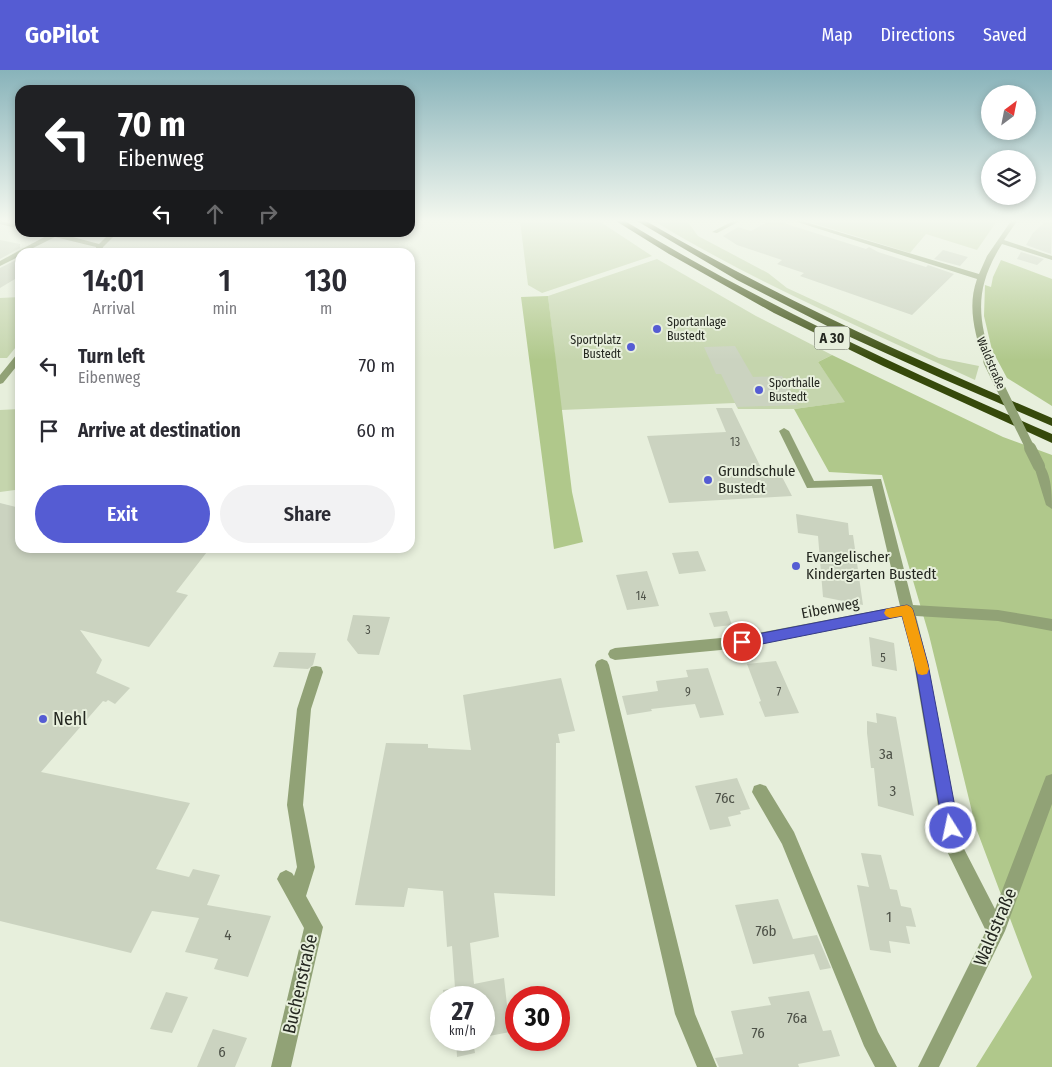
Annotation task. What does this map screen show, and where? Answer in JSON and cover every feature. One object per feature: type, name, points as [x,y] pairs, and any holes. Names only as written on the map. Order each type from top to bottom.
[{"type":"highway","name":"A 30","points":[[699,268],[820,333],[1052,439]]},
{"type":"highway","name":"A 30","points":[[724,268],[836,326],[953,380],[1052,422]]},
{"type":"street","points":[[950,268],[980,277]]},
{"type":"street","name":"Waldstraße","points":[[986,268],[976,289],[976,324],[988,362],[1039,466],[1052,505]]},
{"type":"street","points":[[0,381],[15,362]]},
{"type":"street","points":[[784,431],[811,484],[877,482],[921,664],[954,847],[996,931]]},
{"type":"street","name":"Eibenweg","points":[[707,1067],[685,1014],[608,659],[742,642],[907,610],[1031,620],[1052,625]]},
{"type":"street","points":[[297,897],[306,867],[295,805],[304,709],[316,672]]},
{"type":"street","name":"Waldstraße","points":[[928,1067],[996,931],[1052,782]]},
{"type":"street","points":[[760,792],[788,838],[871,1039],[887,1067]]},
{"type":"street","name":"Buchenstraße","points":[[281,1067],[314,926],[286,879]]},
{"type":"green space","points":[[526,268],[618,268],[542,293],[528,285]]},
{"type":"green space","name":"Sportanlage Bustedt","points":[[632,268],[672,268],[756,316],[832,355],[818,362],[846,402],[794,409],[738,409],[735,403],[561,410],[548,296]]},
{"type":"green space","points":[[737,268],[758,268],[787,288],[939,358],[979,366],[975,380],[853,324]]},
{"type":"green space","points":[[997,268],[1021,268],[1052,279],[1052,406],[1007,378],[992,350],[984,316],[985,285],[991,287]]},
{"type":"green space","points":[[548,296],[572,492],[583,542],[554,549],[521,297]]},
{"type":"green space","points":[[15,297],[15,348],[7,358],[0,358],[0,298]]},
{"type":"green space","points":[[832,355],[1003,437],[1052,455],[1052,1067],[976,1067],[1032,977],[976,828],[929,635],[882,475],[829,472],[794,409],[845,402],[818,362]]},
{"type":"green space","points":[[15,409],[15,490],[0,492],[0,410]]},
{"type":"building","points":[[0,268],[15,268],[15,279],[0,288]]},
{"type":"building","points":[[788,268],[935,268],[954,274],[912,315],[800,276],[804,273]]},
{"type":"building","points":[[735,346],[753,377],[782,376],[798,405],[737,407],[721,374],[716,374],[704,347]]},
{"type":"building","points":[[716,408],[732,408],[764,474],[780,473],[792,496],[669,503],[647,436],[726,432]]},
{"type":"building","name":"Nehl","points":[[0,503],[15,507],[15,553],[206,553],[176,592],[188,595],[149,647],[80,630],[102,660],[96,673],[130,688],[115,704],[108,700],[106,702],[103,701],[41,772],[190,803],[156,869],[189,877],[193,869],[220,875],[207,905],[271,916],[248,977],[214,969],[218,959],[185,952],[199,918],[152,911],[131,953],[0,921]]},
{"type":"building","points":[[796,514],[848,523],[849,535],[853,535],[863,605],[823,597],[818,536],[798,533]]},
{"type":"building","points":[[698,551],[706,571],[679,574],[672,553]]},
{"type":"building","points":[[647,571],[659,606],[627,610],[616,575]]},
{"type":"building","points":[[727,611],[732,625],[714,627],[709,613]]},
{"type":"building","points":[[353,615],[390,617],[379,655],[358,654],[347,640]]},
{"type":"building","points":[[869,637],[894,643],[897,671],[872,666]]},
{"type":"building","points":[[279,652],[316,653],[313,665],[308,669],[273,667]]},
{"type":"building","points":[[776,661],[799,713],[765,717],[747,664]]},
{"type":"building","points":[[708,668],[724,715],[700,718],[695,704],[651,709],[652,711],[627,715],[622,696],[658,691],[656,681],[688,677],[686,670]]},
{"type":"building","points":[[561,678],[575,731],[558,734],[560,743],[556,743],[555,896],[494,893],[499,937],[470,943],[474,984],[504,978],[505,1033],[495,1035],[495,986],[455,986],[452,946],[447,947],[443,891],[408,888],[404,907],[355,905],[386,743],[428,744],[428,748],[471,750],[463,695]]},
{"type":"building","points":[[876,713],[896,717],[914,816],[878,806],[874,768],[871,768],[867,733],[867,721],[877,723]]},
{"type":"building","points":[[737,778],[750,809],[740,811],[741,814],[728,817],[731,826],[710,830],[695,786]]},
{"type":"building","points":[[861,853],[881,855],[890,889],[897,890],[901,906],[911,908],[916,927],[906,926],[910,944],[889,941],[891,953],[870,950],[857,885],[869,887]]},
{"type":"building","points":[[778,899],[793,939],[817,935],[831,968],[820,970],[814,954],[753,964],[735,905]]},
{"type":"building","points":[[809,991],[823,1031],[831,1030],[840,1056],[798,1064],[799,1067],[719,1067],[715,1058],[743,1054],[731,1011],[771,1005],[768,997]]},
{"type":"building","points":[[166,992],[188,997],[172,1033],[150,1029]]},
{"type":"building","points":[[213,1029],[247,1038],[235,1067],[197,1067]]},
{"type":"building","points":[[457,1051],[475,1051],[475,1053],[457,1057]]},
{"type":"slow traffic","points":[[890,613],[907,610],[922,669]]},
{"type":"place","name":"Sportanlage Bustedt","points":[[657,329]]},
{"type":"place","name":"Sportplatz Bustedt","points":[[631,347]]},
{"type":"place","name":"Sporthalle Bustedt","points":[[759,390]]},
{"type":"place","name":"Grundschule Bustedt","points":[[708,480]]},
{"type":"place","name":"Evangelischer Kindergarten Bustedt","points":[[796,566]]},
{"type":"place","name":"Nehl","points":[[43,719]]},
{"type":"route","points":[[742,642],[907,610],[921,664],[951,828]]}]
